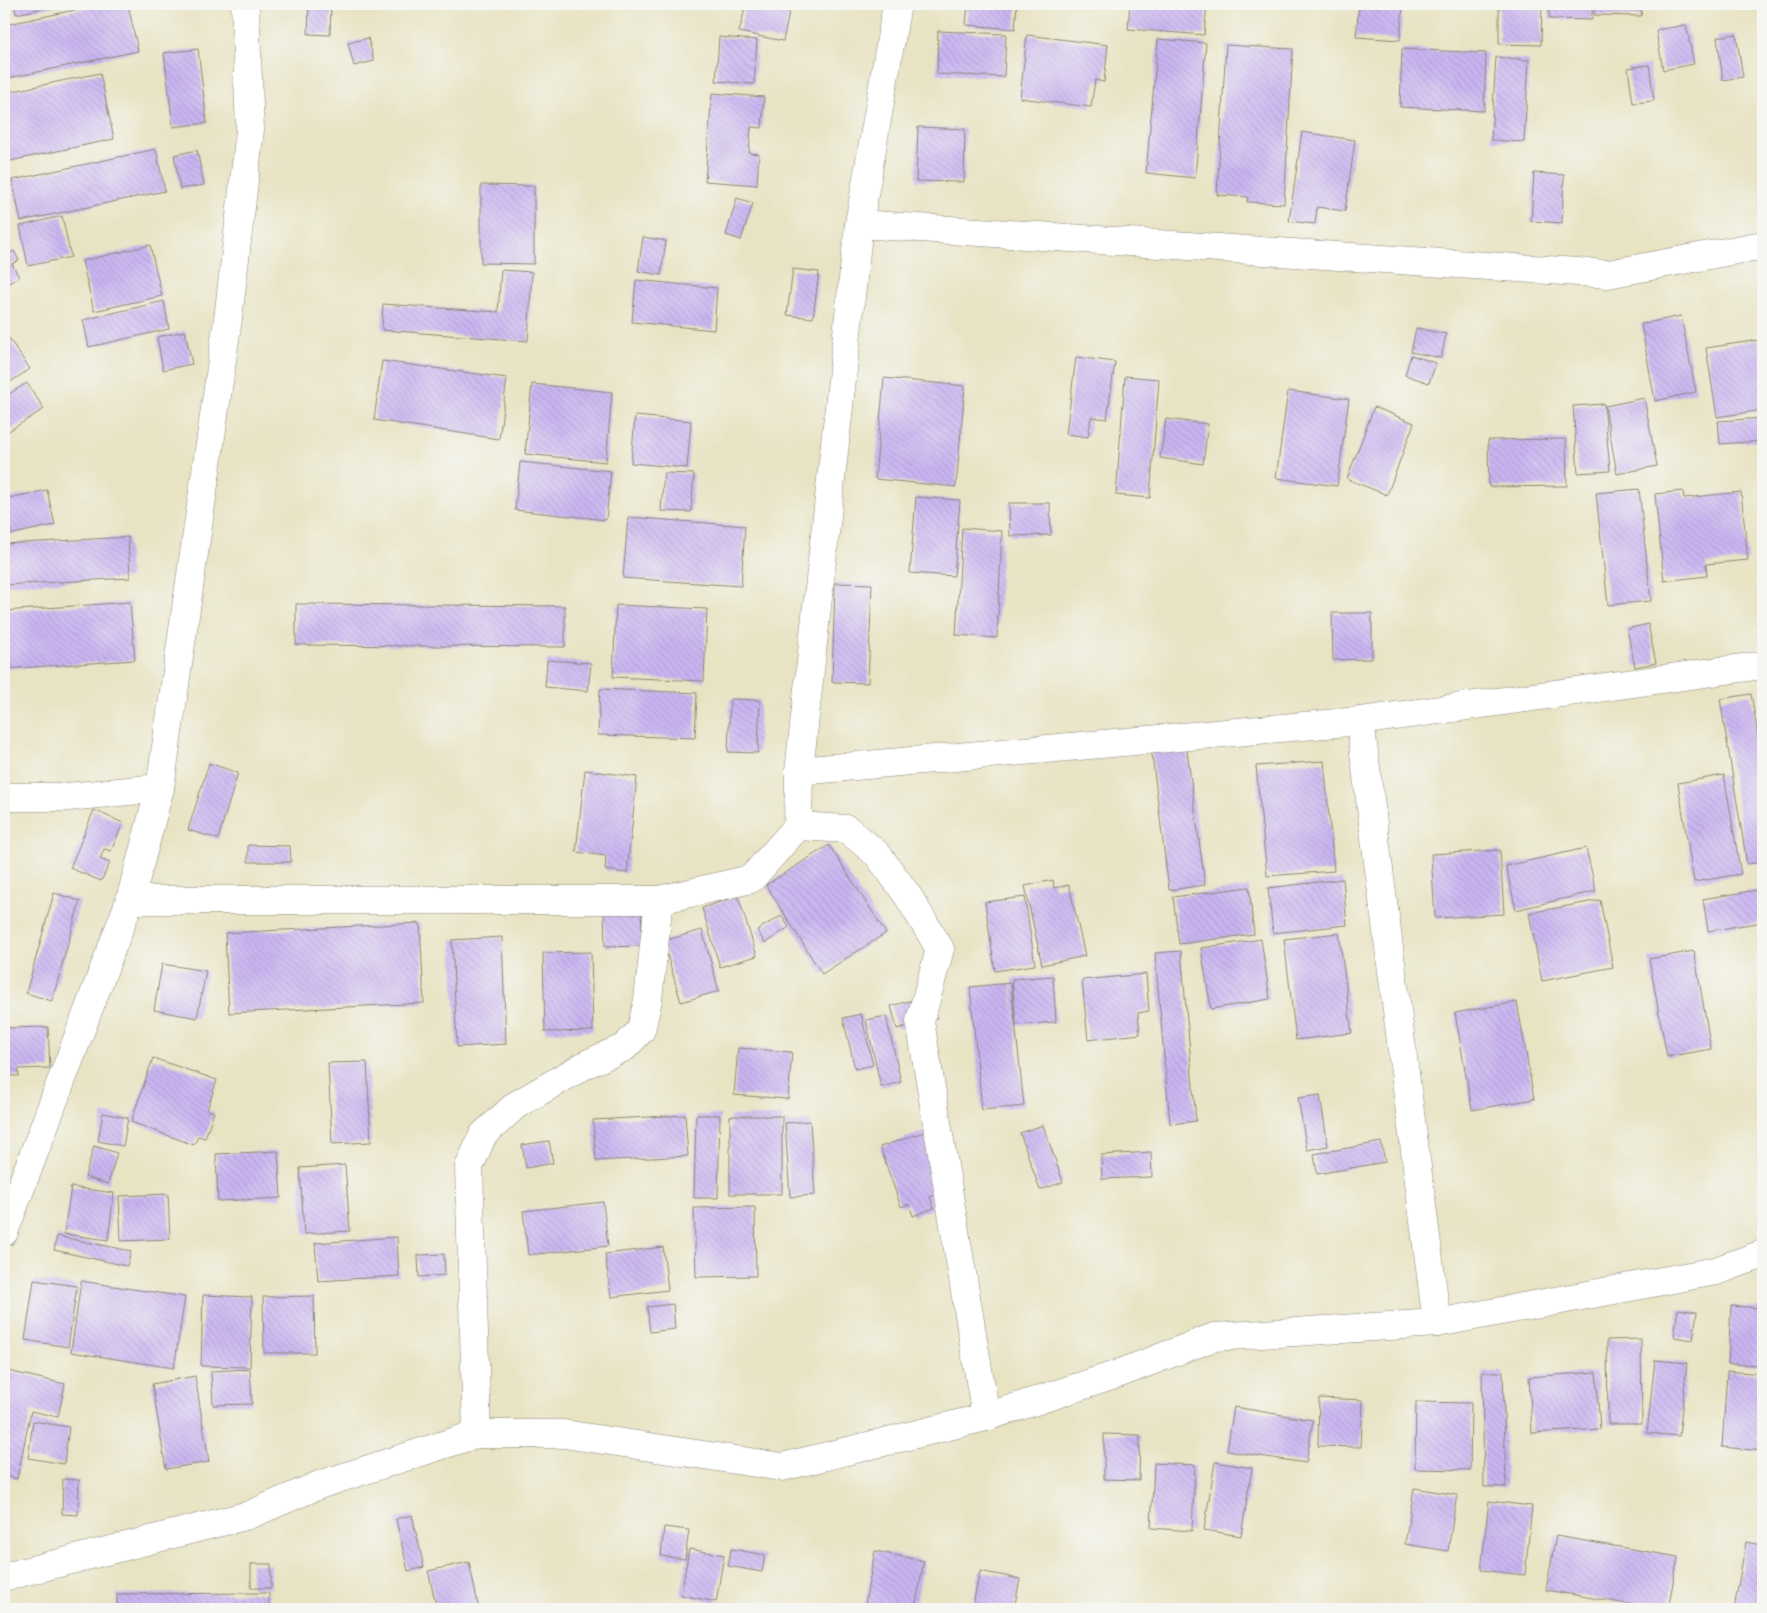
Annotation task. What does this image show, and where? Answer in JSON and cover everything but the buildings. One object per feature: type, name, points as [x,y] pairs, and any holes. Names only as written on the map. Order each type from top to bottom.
[{"type":"street","points":[[4,1232],[130,900],[160,788],[228,319],[248,139],[245,4]]},
{"type":"street","points":[[130,900],[659,900],[751,879],[798,826],[799,771],[859,224],[897,4]]},
{"type":"street","points":[[859,224],[1608,274],[1763,245]]},
{"type":"street","points":[[799,771],[1360,721],[1763,665]]},
{"type":"street","points":[[1360,721],[1436,1323]]},
{"type":"street","points":[[4,797],[67,797],[160,788]]},
{"type":"street","points":[[798,826],[847,829],[878,855],[908,896],[940,949],[920,1021],[986,1417]]},
{"type":"street","points":[[477,1434],[469,1167],[483,1135],[516,1105],[588,1064],[626,1047],[641,1030],[648,1000],[659,900]]},
{"type":"street","points":[[4,1578],[249,1515],[319,1485],[477,1434],[564,1434],[782,1467],[986,1417],[1115,1375],[1214,1337],[1436,1323],[1716,1271],[1763,1254]]}]
